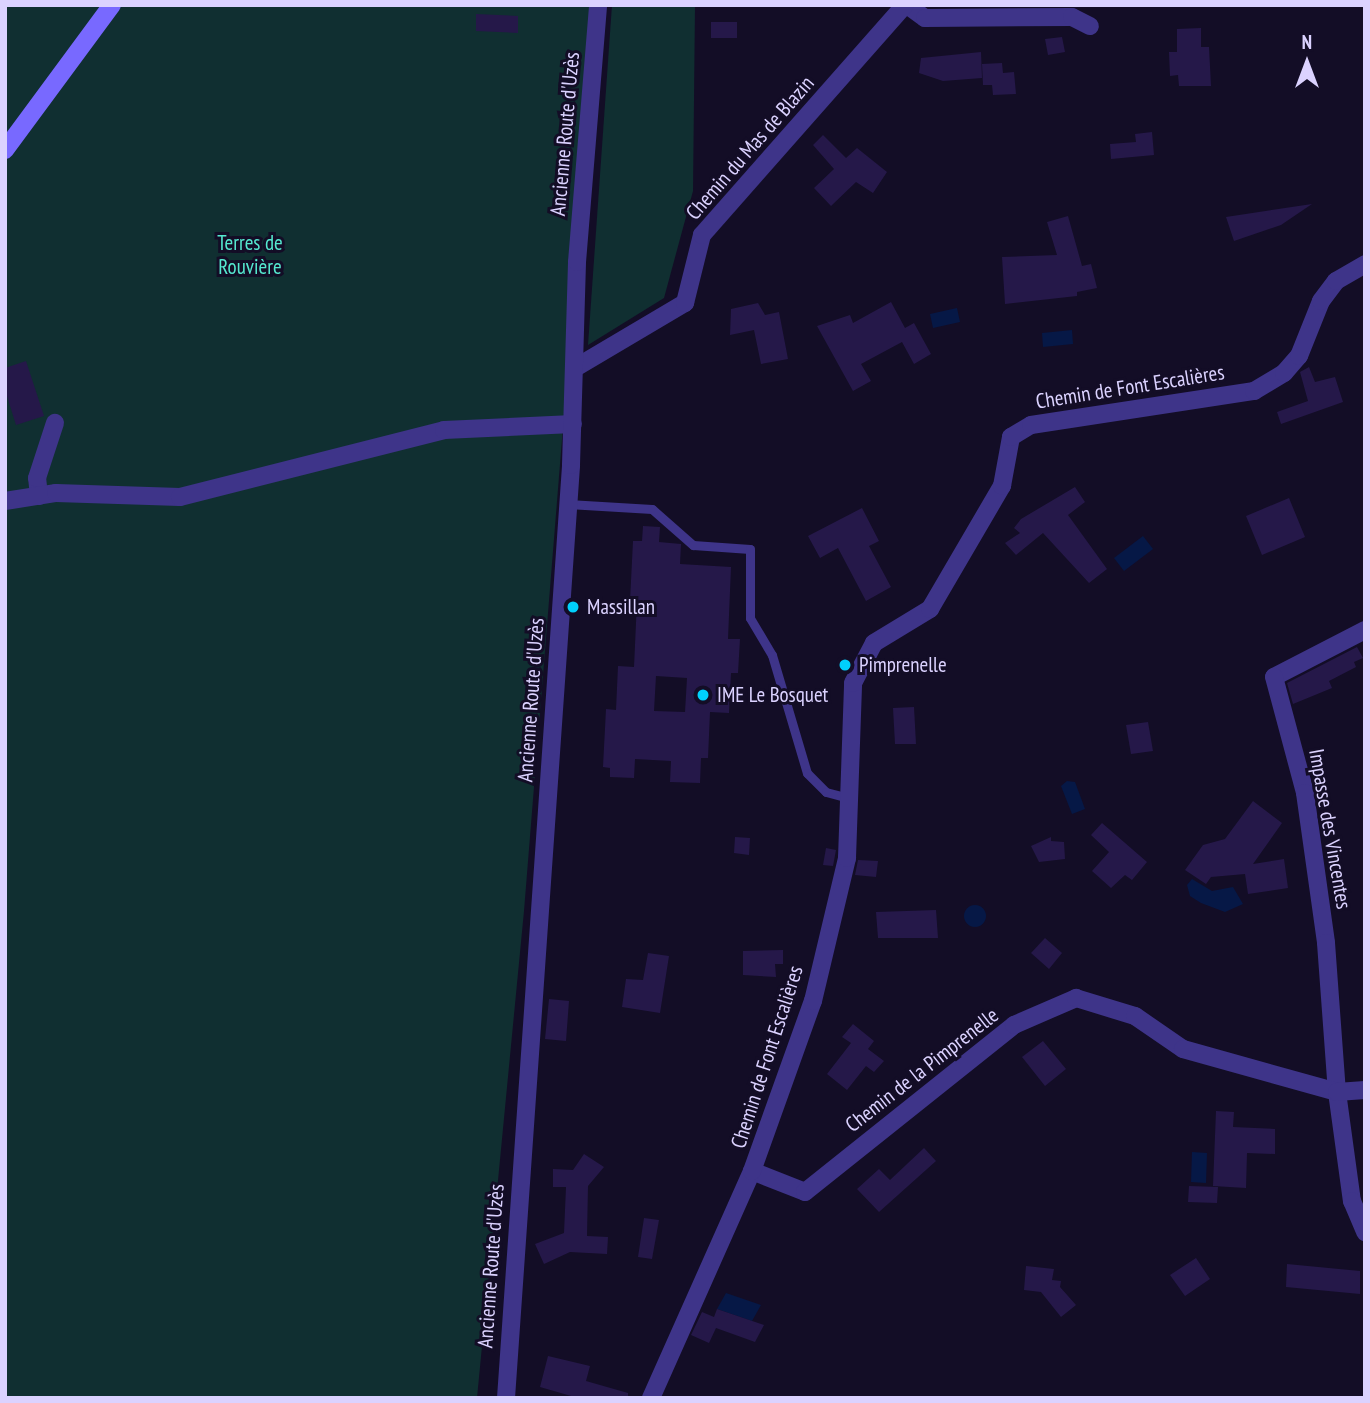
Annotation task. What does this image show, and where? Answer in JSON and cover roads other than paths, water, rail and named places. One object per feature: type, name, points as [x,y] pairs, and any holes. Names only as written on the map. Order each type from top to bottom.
[{"type":"main road","points":[[5,150],[112,5]]},
{"type":"street","name":"Ancienne Route d'Uzès","points":[[506,1398],[568,504],[578,262],[598,5]]},
{"type":"street","name":"Chemin du Mas de Blazin","points":[[575,368],[685,303],[702,235],[906,5]]},
{"type":"street","points":[[906,5],[925,18],[1072,17],[1090,26]]},
{"type":"street","name":"Chemin de Font Escalières","points":[[650,1398],[752,1171],[813,1001],[847,858],[853,683],[874,643],[930,609],[1002,486],[1012,438],[1031,425],[1254,391],[1284,373],[1299,356],[1321,301],[1336,281],[1365,264]]},
{"type":"street","points":[[39,496],[37,478],[55,423]]},
{"type":"street","points":[[5,501],[39,496],[180,497],[444,430],[573,424]]},
{"type":"street","name":"Impasse des Vincentes","points":[[1337,1092],[1326,943],[1305,793],[1274,677],[1365,630]]},
{"type":"street","name":"Chemin de la Pimprenelle","points":[[752,1171],[805,1192],[1014,1026],[1076,998],[1135,1016],[1183,1049],[1337,1092],[1365,1090]]},
{"type":"street","points":[[1337,1092],[1352,1200],[1365,1232]]},
{"type":"lane","points":[[568,504],[652,509],[693,545],[750,549],[750,618],[772,655],[807,774],[826,792],[849,798]]},
{"type":"water","points":[[957,308],[960,322],[933,328],[930,314]]},
{"type":"water","points":[[1072,330],[1073,344],[1043,347],[1042,333]]},
{"type":"water","points":[[1143,536],[1153,549],[1124,571],[1114,558]]},
{"type":"water","points":[[1067,781],[1075,782],[1085,809],[1072,814],[1061,786]]},
{"type":"water","points":[[1192,879],[1212,891],[1233,887],[1243,904],[1225,912],[1201,903],[1190,896],[1187,885]]},
{"type":"water","points":[[975,905],[983,908],[986,916],[983,924],[975,927],[967,924],[964,916],[967,908]]},
{"type":"water","points":[[1192,1152],[1207,1153],[1206,1183],[1191,1182]]},
{"type":"water","points":[[726,1293],[761,1305],[752,1321],[717,1309]]},
{"type":"place","name":"Massillan","points":[[573,607]]},
{"type":"place","name":"Pimprenelle","points":[[845,665]]},
{"type":"place","name":"IME Le Bosquet","points":[[703,695]]},
{"type":"park label","name":"Terres de Rouvière","points":[[250,255]]}]
